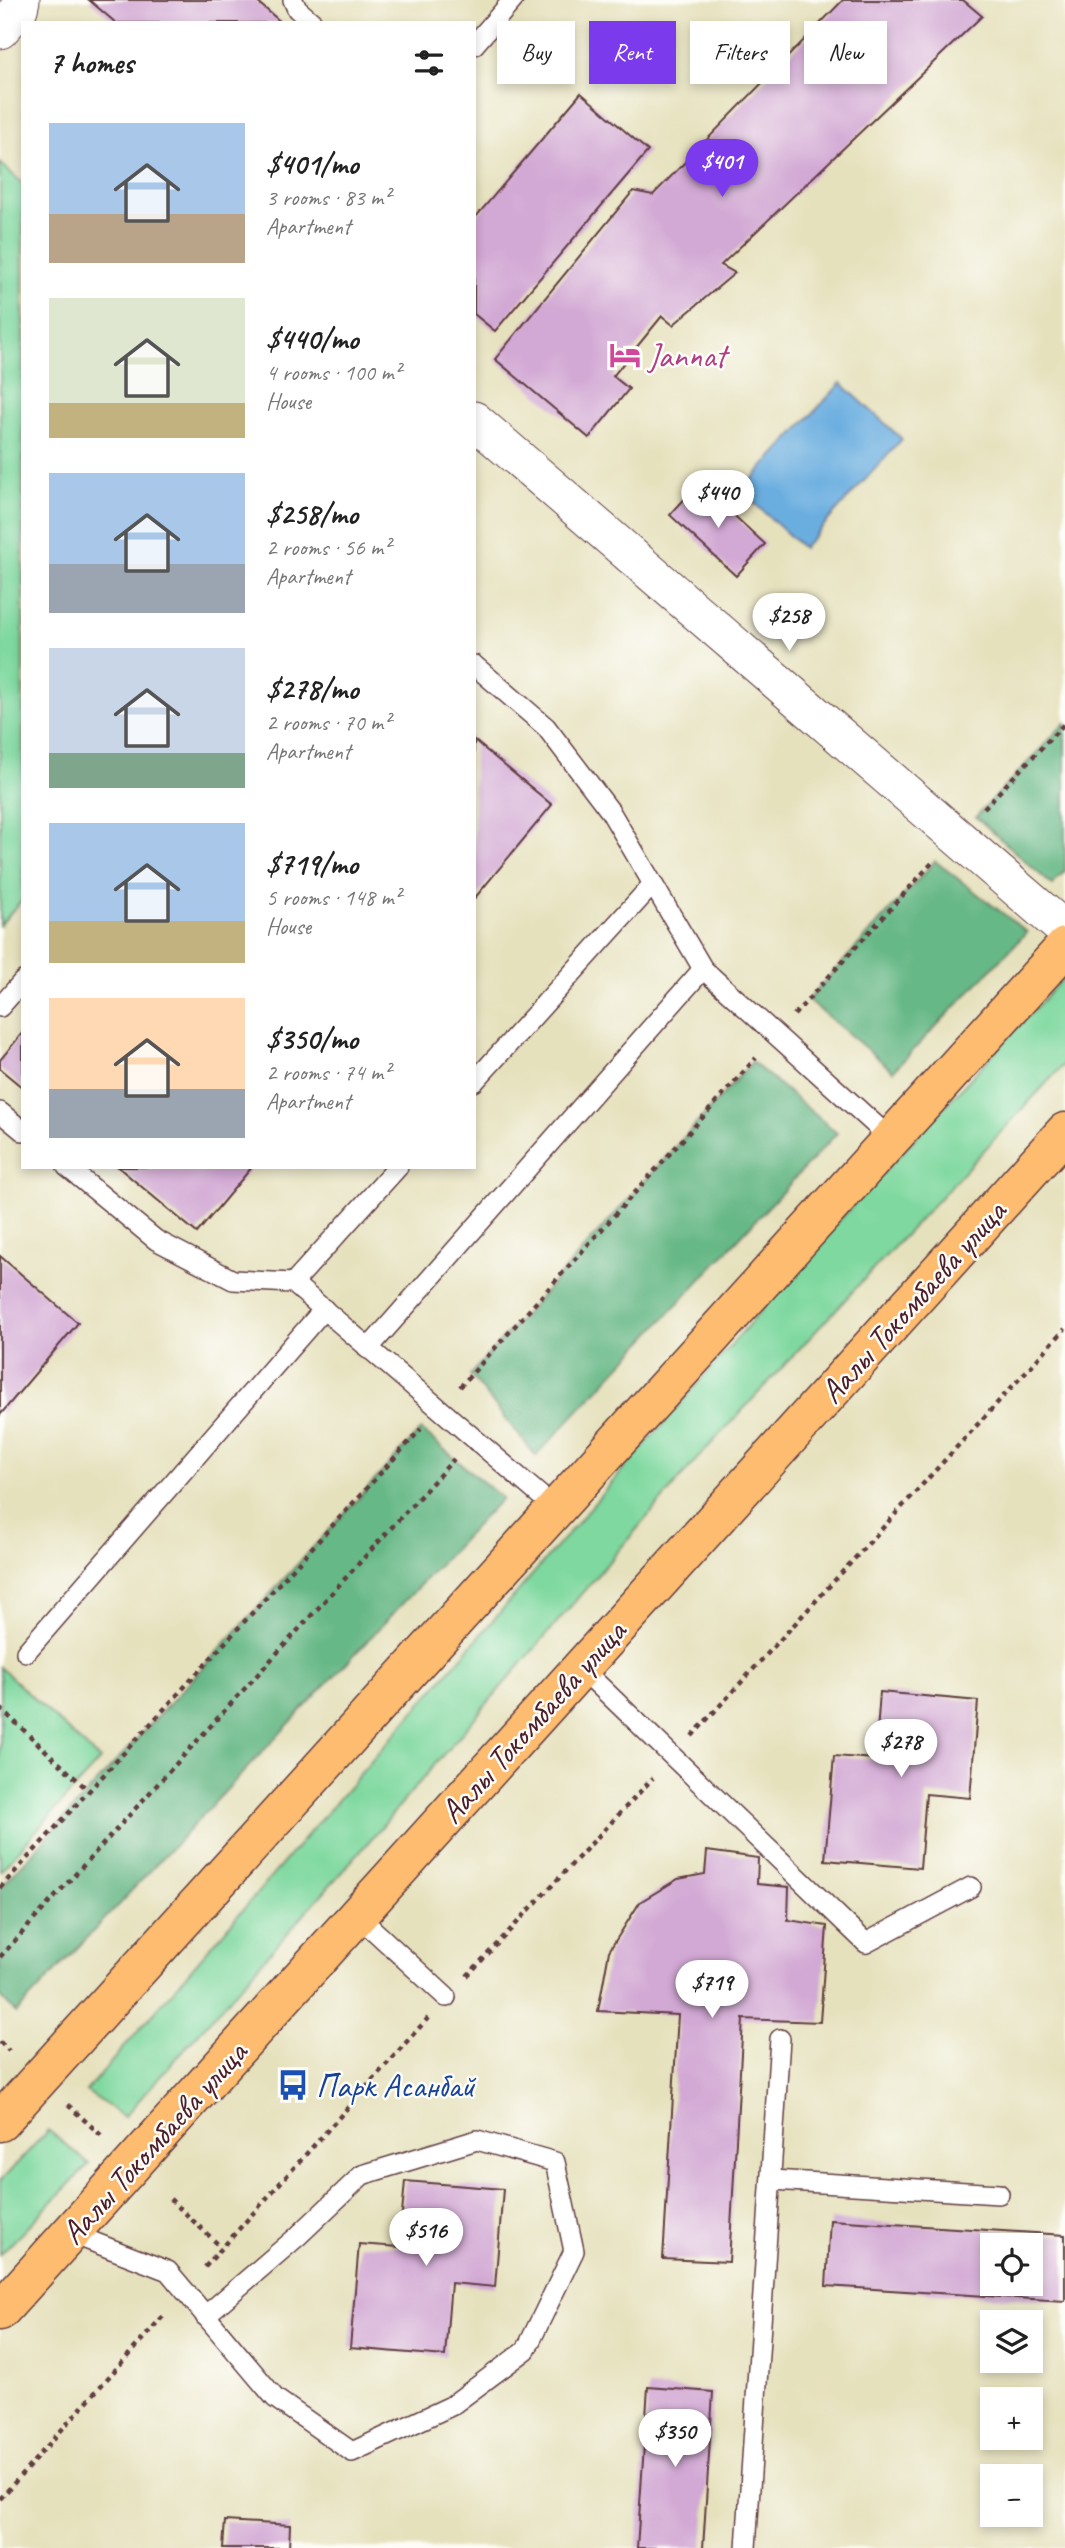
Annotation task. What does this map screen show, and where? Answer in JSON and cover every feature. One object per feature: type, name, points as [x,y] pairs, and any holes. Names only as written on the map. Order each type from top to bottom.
[{"type":"main road","points":[[0,2122],[1065,947]]},
{"type":"main road","name":"Аалы Токомбаева улица","points":[[0,2311],[1065,1132]]},
{"type":"street","points":[[476,422],[1065,930]]},
{"type":"lane","points":[[293,0],[297,9],[311,21]]},
{"type":"lane","points":[[476,44],[513,0]]},
{"type":"lane","points":[[476,667],[546,727],[610,811],[703,969],[891,1139]]},
{"type":"lane","points":[[476,1080],[652,885]]},
{"type":"lane","points":[[368,1349],[703,969]]},
{"type":"lane","points":[[0,1007],[21,983]]},
{"type":"lane","points":[[0,1112],[21,1129]]},
{"type":"lane","points":[[69,1169],[156,1240],[178,1252],[233,1280],[293,1283],[556,1509]]},
{"type":"lane","points":[[293,1283],[396,1169]]},
{"type":"lane","points":[[26,1651],[324,1310]]},
{"type":"lane","points":[[580,1668],[866,1943],[971,1887]]},
{"type":"lane","points":[[357,1915],[446,1997]]},
{"type":"lane","points":[[746,2548],[773,2180],[780,2039]]},
{"type":"lane","points":[[71,2233],[168,2271],[205,2316],[275,2398],[352,2452],[451,2406],[526,2350],[574,2251],[555,2162],[477,2140],[362,2175],[298,2236],[205,2316]]},
{"type":"lane","points":[[773,2180],[999,2194]]},
{"type":"path","points":[[0,1888],[440,1409],[957,836],[1065,723]]},
{"type":"path","points":[[0,2499],[221,2247],[446,1997],[673,1757],[1065,1329]]},
{"type":"path","points":[[0,1957],[473,1438]]},
{"type":"path","points":[[0,1709],[89,1791]]},
{"type":"path","points":[[0,2042],[9,2051]]},
{"type":"path","points":[[65,2102],[112,2145]]},
{"type":"path","points":[[170,2199],[221,2247]]},
{"type":"green space","points":[[0,163],[21,182],[21,901],[0,925]]},
{"type":"green space","points":[[1065,723],[1065,871],[1052,885],[976,817]]},
{"type":"green space","points":[[935,861],[1027,932],[893,1071],[808,1000]]},
{"type":"green space","points":[[1065,976],[1065,1063],[697,1459],[370,1840],[124,2117],[86,2091],[834,1226]]},
{"type":"green space","points":[[752,1062],[837,1133],[536,1456],[470,1375]]},
{"type":"green space","points":[[421,1430],[502,1498],[16,2013],[0,1996],[0,1888]]},
{"type":"green space","points":[[0,1667],[100,1760],[0,1871]]},
{"type":"green space","points":[[48,2130],[89,2164],[0,2255],[0,2182]]},
{"type":"water","points":[[841,383],[902,439],[803,548],[741,491]]},
{"type":"building","points":[[89,0],[255,0],[280,21],[114,21]]},
{"type":"building","points":[[843,0],[963,0],[982,16],[721,265],[735,273],[673,325],[662,316],[613,376],[629,389],[589,438],[495,359],[633,191],[653,195],[761,84],[790,84],[790,54],[804,40],[804,84],[887,84],[887,21],[823,21]]},
{"type":"building","points":[[581,93],[648,151],[495,331],[476,316],[476,217]]},
{"type":"building","points":[[699,483],[765,544],[736,576],[670,515]]},
{"type":"building","points":[[476,742],[552,805],[476,897]]},
{"type":"building","points":[[21,1034],[21,1086],[0,1069],[0,1060]]},
{"type":"building","points":[[120,1169],[250,1169],[197,1233]]},
{"type":"building","points":[[0,1256],[78,1323],[0,1415]]},
{"type":"building","points":[[880,1692],[978,1701],[970,1798],[926,1794],[920,1868],[825,1860],[834,1756],[875,1759]]},
{"type":"building","points":[[707,1851],[758,1858],[757,1884],[789,1887],[788,1920],[827,1926],[820,2022],[743,2019],[729,2262],[663,2259],[678,2015],[598,2011],[609,1951],[640,1902],[678,1879],[705,1874]]},
{"type":"building","points":[[405,2181],[503,2189],[495,2287],[451,2283],[445,2356],[350,2348],[359,2244],[399,2247]]},
{"type":"building","points":[[830,2220],[1034,2233],[980,2233],[980,2296],[826,2286]]},
{"type":"building","points":[[1043,2234],[1065,2235],[1065,2301],[985,2296],[1043,2296]]},
{"type":"building","points":[[648,2387],[713,2392],[703,2548],[637,2548]]},
{"type":"building","points":[[225,2521],[290,2525],[289,2548],[223,2548]]},
{"type":"place","name":"Jannat","points":[[625,355]]},
{"type":"place","name":"Парк Асанбай","points":[[293,2085]]}]
